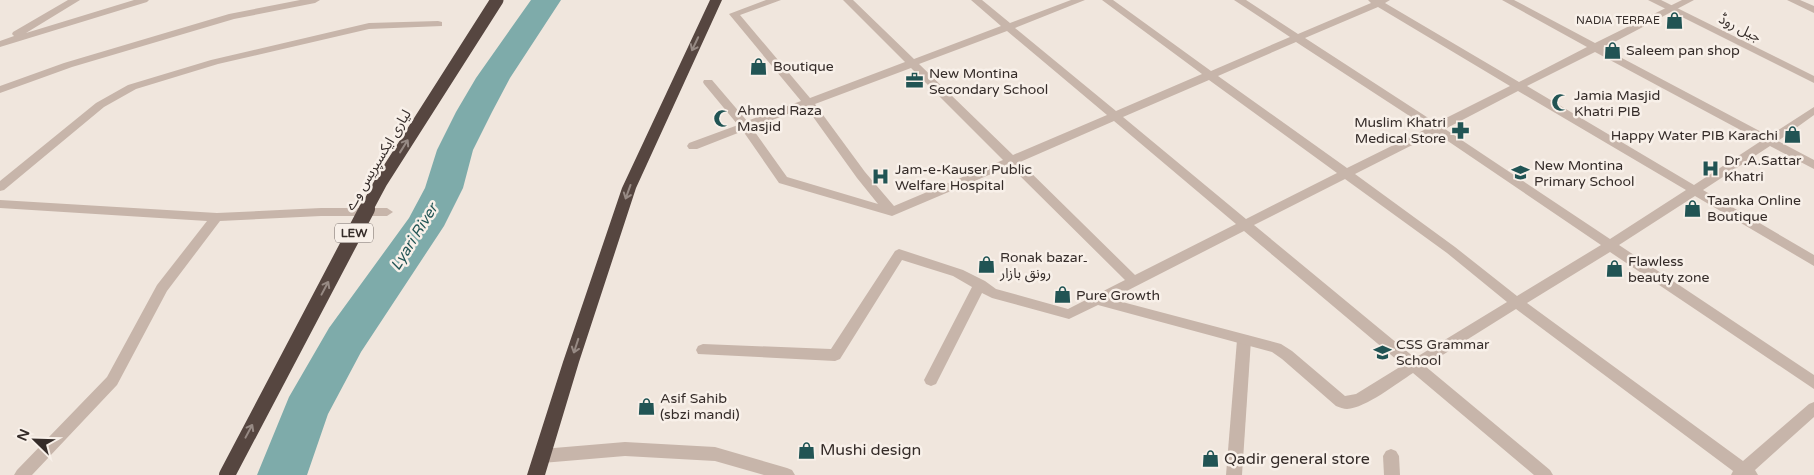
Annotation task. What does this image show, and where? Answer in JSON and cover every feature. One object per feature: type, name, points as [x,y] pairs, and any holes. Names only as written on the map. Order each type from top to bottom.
[{"type":"highway","name":"لیاری ایکسپریس وے","points":[[228,475],[381,182],[496,0]]},
{"type":"highway","points":[[536,475],[571,362],[629,188],[716,0]]},
{"type":"street","points":[[0,44],[75,0]]},
{"type":"street","points":[[0,44],[144,0]]},
{"type":"street","points":[[0,90],[68,65],[232,16],[315,0]]},
{"type":"street","points":[[776,0],[734,14],[808,102],[861,175],[892,212]]},
{"type":"street","points":[[848,0],[1134,281]]},
{"type":"street","points":[[976,0],[1545,475]]},
{"type":"street","points":[[693,146],[1080,0]]},
{"type":"street","points":[[1107,0],[1451,250],[1517,303],[1745,473],[1814,408]]},
{"type":"street","points":[[1239,0],[1436,128],[1814,383]]},
{"type":"street","points":[[1507,0],[1814,165]]},
{"type":"street","name":"جیل روڈ","points":[[1653,0],[1814,80]]},
{"type":"street","points":[[703,350],[835,355],[899,254],[958,273],[980,284],[992,293],[1069,314],[1689,0]]},
{"type":"street","points":[[1792,0],[1814,10]]},
{"type":"street","points":[[708,82],[745,126],[783,180],[892,212],[1379,1],[1814,261]]},
{"type":"street","points":[[0,186],[100,105],[132,87],[215,62],[369,26],[438,24]]},
{"type":"street","points":[[1096,300],[1276,348],[1287,355],[1341,402],[1348,403],[1361,398],[1609,246],[1770,141],[1814,110]]},
{"type":"street","points":[[0,204],[217,217],[321,212],[387,212]]},
{"type":"street","points":[[22,475],[64,434],[112,381],[162,288],[217,217]]},
{"type":"street","points":[[931,380],[980,284]]},
{"type":"street","points":[[1234,475],[1244,340]]},
{"type":"street","points":[[542,456],[625,449],[715,454],[787,475]]},
{"type":"street","points":[[1391,456],[1392,475]]},
{"type":"waterway","name":"Lyari River","points":[[282,475],[306,411],[345,340],[424,226],[444,188],[455,150],[474,112],[493,78],[546,0]]},
{"type":"place","name":"NADIA TERRAE","points":[[1674,20]]},
{"type":"place","name":"Saleem pan shop","points":[[1612,50]]},
{"type":"place","name":"Boutique","points":[[759,66]]},
{"type":"place","name":"New Montina Secondary School","points":[[915,81]]},
{"type":"place","name":"Jamia Masjid Khatri PIB","points":[[1560,103]]},
{"type":"place","name":"Ahmed Raza Masjid","points":[[723,118]]},
{"type":"place","name":"Muslim Khatri Medical Store","points":[[1460,130]]},
{"type":"place","name":"Happy Water PIB Karachi","points":[[1792,135]]},
{"type":"place","name":"Dr .A.Sattar Khatri","points":[[1710,168]]},
{"type":"place","name":"New Montina Primary School","points":[[1520,173]]},
{"type":"place","name":"Jam-e-Kauser Public Welfare Hospital","points":[[881,177]]},
{"type":"place","name":"Taanka Online Boutique","points":[[1693,208]]},
{"type":"place","name":"Ronak bazar۔ رونق بازار","points":[[986,265]]},
{"type":"place","name":"Flawless beauty zone","points":[[1614,269]]},
{"type":"place","name":"Pure Growth","points":[[1062,295]]},
{"type":"place","name":"CSS Grammar School","points":[[1382,352]]},
{"type":"place","name":"Asif Sahib (sbzi mandi)","points":[[646,406]]},
{"type":"place","name":"Mushi design","points":[[806,450]]},
{"type":"place","name":"Qadir general store","points":[[1210,459]]}]
